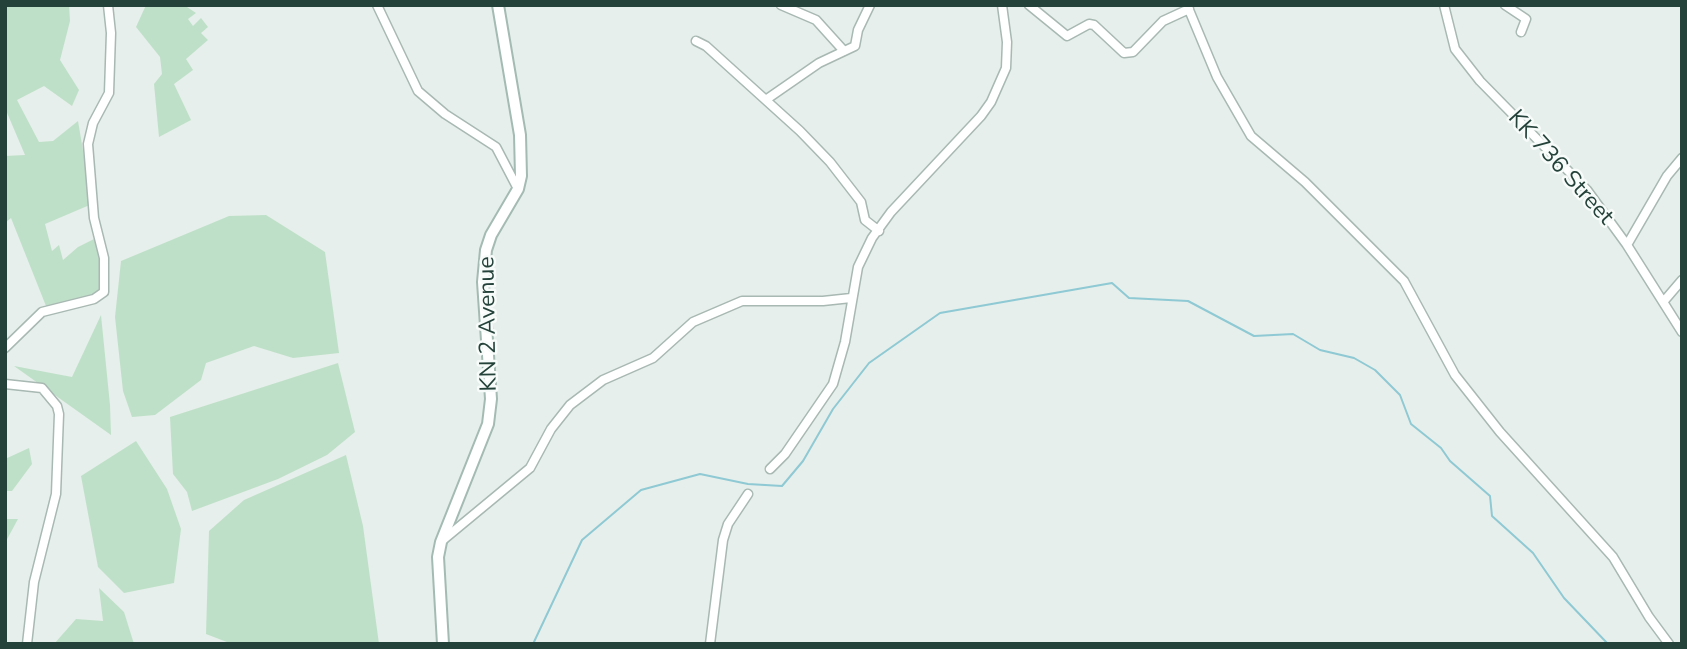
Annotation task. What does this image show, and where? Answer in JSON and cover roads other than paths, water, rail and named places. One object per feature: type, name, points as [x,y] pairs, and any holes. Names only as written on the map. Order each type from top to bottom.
[{"type":"main road","name":"KN 2 Avenue","points":[[443,644],[438,569],[441,542],[488,424],[491,399],[483,282],[486,250],[491,235],[518,189],[522,165],[520,135],[498,5]]},
{"type":"street","points":[[5,348],[42,312],[94,299],[104,292],[104,258],[94,218],[88,144],[93,123],[109,93],[111,33],[108,5]]},
{"type":"street","points":[[377,5],[418,90],[445,114],[496,147],[518,189]]},
{"type":"street","points":[[780,5],[816,20],[844,51]]},
{"type":"street","points":[[767,99],[819,64],[857,44],[858,30],[870,5]]},
{"type":"street","points":[[770,469],[792,445],[833,384],[845,342],[858,267],[878,231],[891,212],[981,116],[990,102],[1006,68],[1007,42],[1002,5]]},
{"type":"street","points":[[1029,5],[1067,36],[1094,25],[1124,53],[1133,52],[1163,21],[1188,7],[1217,77],[1251,136],[1305,181],[1404,281],[1455,375],[1500,432],[1613,557],[1649,617],[1670,644]]},
{"type":"street","name":"KK 736 Street","points":[[1444,5],[1449,33],[1463,60],[1480,81],[1587,190],[1627,245],[1682,332]]},
{"type":"street","points":[[1505,5],[1526,19],[1521,32]]},
{"type":"street","points":[[696,41],[706,46],[767,99],[830,162],[861,202],[865,220],[878,231]]},
{"type":"street","points":[[1627,245],[1667,176],[1682,158]]},
{"type":"street","points":[[1664,301],[1682,280]]},
{"type":"street","points":[[441,542],[530,468],[551,429],[570,405],[603,380],[653,358],[693,322],[742,300],[824,301],[851,298]]},
{"type":"street","points":[[5,384],[42,388],[57,406],[59,414],[56,494],[34,582],[27,644]]},
{"type":"street","points":[[710,644],[723,540],[728,524],[748,494]]},
{"type":"waterway","points":[[533,644],[582,540],[641,490],[700,474],[748,484],[782,486],[803,461],[833,409],[869,363],[940,313],[1112,283],[1129,298],[1188,301],[1254,336],[1293,334],[1320,350],[1354,358],[1375,370],[1400,395],[1411,424],[1441,448],[1450,461],[1490,496],[1492,516],[1533,553],[1564,598],[1608,644]]}]
